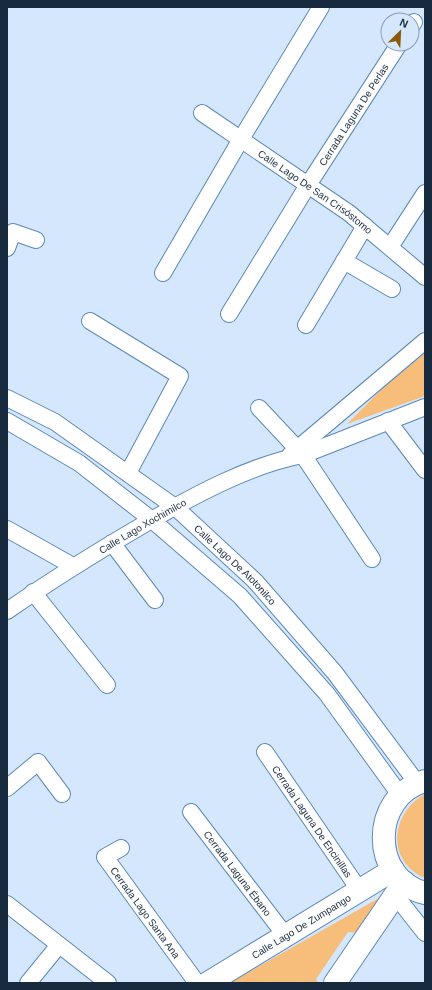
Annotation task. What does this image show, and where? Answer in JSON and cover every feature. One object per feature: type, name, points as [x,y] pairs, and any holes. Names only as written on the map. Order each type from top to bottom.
[{"type":"street","points":[[163,273],[241,139],[322,7]]},
{"type":"street","name":"Cerrada Laguna De Perlas","points":[[229,314],[308,185],[395,52]]},
{"type":"street","name":"Calle Lago De San Crisóstomo","points":[[202,113],[349,213],[425,277]]},
{"type":"street","points":[[390,247],[420,211],[425,193]]},
{"type":"street","points":[[306,325],[365,226]]},
{"type":"street","points":[[7,248],[13,232],[36,240]]},
{"type":"street","points":[[344,261],[392,289]]},
{"type":"street","points":[[90,321],[180,376],[128,473]]},
{"type":"street","name":"Calle Lago Xochimilco","points":[[296,454],[425,341]]},
{"type":"street","name":"Calle Lago De Atotonilco","points":[[7,398],[55,422],[175,507],[254,580],[335,673],[414,787]]},
{"type":"street","name":"Calle Lago Xochimilco","points":[[7,611],[73,566],[205,490],[296,454],[425,407]]},
{"type":"street","points":[[259,408],[296,454],[372,559]]},
{"type":"street","name":"Calle Lago De Atotonilco","points":[[7,421],[79,463],[152,520],[240,596],[327,694],[414,787]]},
{"type":"street","points":[[388,421],[425,470]]},
{"type":"street","points":[[7,529],[73,566]]},
{"type":"street","points":[[112,543],[155,600]]},
{"type":"street","points":[[34,592],[107,685]]},
{"type":"street","name":"Cerrada Laguna De Encinillas","points":[[265,752],[360,891]]},
{"type":"street","points":[[7,788],[38,762],[62,794]]},
{"type":"street","points":[[414,787],[388,812],[383,832],[385,852],[397,882],[425,933]]},
{"type":"street","name":"Cerrada Laguna Ébano","points":[[191,812],[285,935]]},
{"type":"street","name":"Cerrada Lago Santa Ana","points":[[121,848],[105,857],[197,983]]},
{"type":"street","points":[[397,882],[425,893]]},
{"type":"street","points":[[335,983],[397,882]]},
{"type":"street","name":"Calle Lago De Zumpango","points":[[208,983],[360,891],[397,882]]},
{"type":"street","points":[[7,904],[108,983]]},
{"type":"street","points":[[28,983],[59,945]]},
{"type":"shaded area","points":[[425,353],[425,396],[347,424],[386,385]]},
{"type":"shaded area","points":[[425,794],[425,878],[412,871],[404,861],[399,849],[397,837],[399,825],[405,813],[413,802]]},
{"type":"shaded area","points":[[379,898],[359,933],[348,932],[316,979],[318,983],[230,983]]}]
